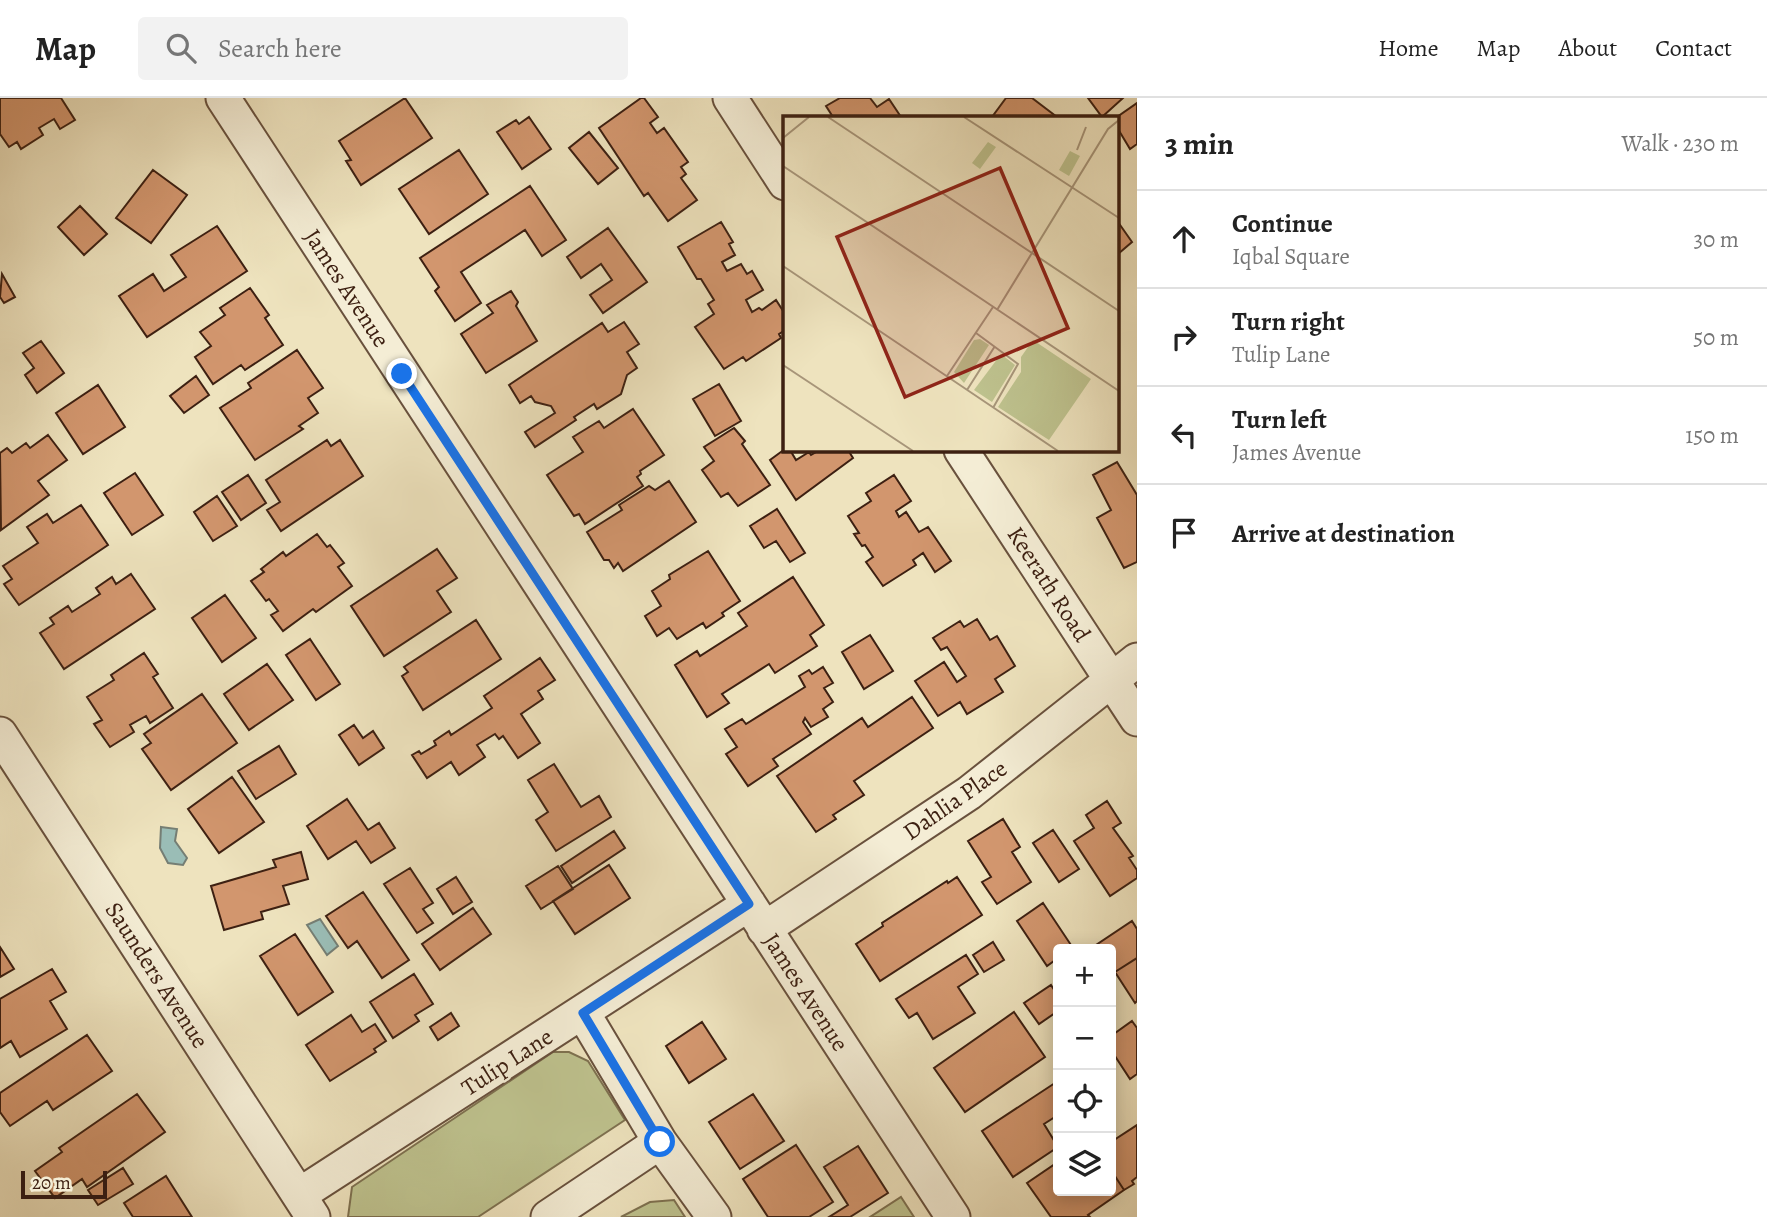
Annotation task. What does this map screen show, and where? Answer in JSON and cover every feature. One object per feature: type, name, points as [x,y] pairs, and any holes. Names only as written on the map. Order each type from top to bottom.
[{"type":"street","name":"James Avenue","points":[[223,98],[954,1217]]},
{"type":"street","points":[[730,98],[783,180]]},
{"type":"street","name":"Keerath Road","points":[[962,452],[1124,670],[1137,719]]},
{"type":"street","name":"Dahlia Place","points":[[757,916],[969,793],[1124,670]]},
{"type":"street","name":"Saunders Avenue","points":[[0,734],[306,1206]]},
{"type":"street","name":"Tulip Lane","points":[[306,1206],[583,1013],[757,916]]},
{"type":"street","points":[[583,1013],[660,1142],[714,1217]]},
{"type":"street","points":[[548,1217],[660,1142]]},
{"type":"green space","points":[[553,1052],[569,1052],[588,1061],[625,1120],[478,1217],[348,1217],[352,1187]]},
{"type":"green space","points":[[901,1197],[914,1217],[870,1217]]},
{"type":"green space","points":[[674,1200],[685,1217],[621,1217],[650,1202]]},
{"type":"water","points":[[161,827],[177,829],[175,841],[187,858],[183,865],[168,863],[160,848]]},
{"type":"water","points":[[320,919],[338,946],[327,955],[307,925]]},
{"type":"building","points":[[0,98],[61,98],[75,120],[60,129],[54,119],[39,128],[43,135],[21,149],[17,142],[9,147],[0,134]]},
{"type":"building","points":[[405,98],[432,138],[361,185],[346,161],[351,160],[339,141]]},
{"type":"building","points":[[644,98],[658,117],[650,123],[657,133],[664,128],[688,162],[681,167],[686,174],[681,178],[697,200],[668,221],[648,193],[644,196],[599,128]]},
{"type":"building","points":[[840,98],[870,98],[877,107],[889,99],[900,116],[832,116],[826,106]]},
{"type":"building","points":[[1006,98],[1032,98],[1056,116],[993,116]]},
{"type":"building","points":[[1088,98],[1123,98],[1103,116]]},
{"type":"building","points":[[1137,103],[1137,144],[1130,149],[1120,132],[1118,116]]},
{"type":"building","points":[[529,117],[551,149],[522,169],[497,132],[516,120],[519,124]]},
{"type":"building","points":[[589,132],[618,168],[598,184],[569,148]]},
{"type":"building","points":[[459,150],[488,194],[429,234],[399,189]]},
{"type":"building","points":[[153,170],[187,195],[151,243],[116,218]]},
{"type":"building","points":[[530,186],[566,240],[542,256],[525,230],[461,272],[481,303],[455,321],[435,291],[439,287],[420,258]]},
{"type":"building","points":[[80,206],[107,234],[84,255],[58,227]]},
{"type":"building","points":[[721,222],[733,242],[729,244],[735,255],[722,262],[727,271],[741,264],[747,274],[752,271],[763,290],[746,300],[752,312],[759,308],[762,310],[776,300],[783,311],[783,331],[779,334],[781,338],[746,361],[743,357],[724,369],[695,327],[714,314],[708,304],[714,300],[701,279],[697,279],[678,247]]},
{"type":"building","points":[[1120,225],[1132,242],[1120,252]]},
{"type":"building","points":[[217,226],[247,271],[147,337],[119,296],[153,274],[164,291],[186,277],[171,255]]},
{"type":"building","points":[[608,228],[647,282],[603,313],[590,295],[612,280],[601,264],[581,278],[567,257]]},
{"type":"building","points":[[2,274],[15,297],[4,303],[0,297]]},
{"type":"building","points":[[250,288],[269,315],[265,318],[283,345],[245,370],[241,365],[213,384],[195,357],[211,346],[200,332],[225,315],[220,308]]},
{"type":"building","points":[[511,291],[518,302],[516,306],[537,341],[486,373],[461,334],[493,313],[487,305]]},
{"type":"building","points":[[624,322],[639,344],[627,352],[637,368],[627,375],[621,394],[597,409],[594,404],[574,417],[576,420],[535,447],[525,432],[555,413],[551,406],[535,402],[531,396],[520,403],[509,385],[602,323],[608,332]]},
{"type":"building","points":[[41,341],[64,373],[37,393],[25,375],[34,368],[23,353]]},
{"type":"building","points":[[297,350],[323,388],[308,398],[318,413],[299,426],[303,429],[255,460],[220,408],[251,388],[248,383]]},
{"type":"building","points":[[196,376],[209,395],[184,413],[170,396]]},
{"type":"building","points":[[719,384],[741,421],[715,436],[693,399]]},
{"type":"building","points":[[98,385],[125,427],[83,454],[56,413]]},
{"type":"building","points":[[633,409],[664,455],[640,471],[641,474],[637,477],[643,486],[585,524],[579,514],[574,516],[547,475],[583,452],[573,437],[599,421],[604,428]]},
{"type":"building","points":[[734,428],[745,441],[742,444],[770,485],[738,506],[728,493],[721,497],[702,470],[714,461],[704,447]]},
{"type":"building","points":[[48,435],[67,460],[38,481],[49,495],[1,530],[0,453],[7,448],[12,453],[26,443],[30,448]]},
{"type":"building","points":[[327,440],[331,446],[340,440],[363,476],[281,531],[267,510],[280,502],[266,480]]},
{"type":"building","points":[[783,450],[791,452],[796,460],[809,452],[811,455],[816,452],[849,452],[853,458],[796,500],[770,460]]},
{"type":"building","points":[[1117,462],[1137,495],[1137,562],[1124,568],[1097,518],[1111,510],[1093,475]]},
{"type":"building","points":[[135,473],[163,515],[132,535],[104,493]]},
{"type":"building","points":[[248,475],[266,503],[241,520],[222,492]]},
{"type":"building","points":[[894,475],[911,501],[896,511],[899,517],[906,512],[919,532],[928,527],[951,561],[935,572],[923,553],[913,560],[916,565],[883,586],[866,562],[873,557],[854,534],[859,533],[848,516],[871,501],[866,493]]},
{"type":"building","points":[[669,481],[696,522],[623,571],[618,563],[614,568],[609,560],[604,560],[587,532],[622,510],[619,505],[649,486],[655,490]]},
{"type":"building","points":[[217,496],[237,526],[213,541],[194,512]]},
{"type":"building","points":[[81,505],[108,545],[19,605],[4,584],[12,579],[3,566],[38,543],[27,527],[47,514],[53,523]]},
{"type":"building","points":[[777,509],[805,553],[790,562],[776,541],[764,548],[750,526]]},
{"type":"building","points":[[317,534],[344,563],[338,567],[352,586],[316,612],[313,609],[283,631],[271,615],[278,611],[269,599],[266,601],[251,581],[264,572],[261,569],[283,552],[286,556]]},
{"type":"building","points":[[437,549],[457,578],[437,591],[451,612],[384,656],[351,606]]},
{"type":"building","points":[[708,551],[740,601],[706,628],[703,623],[677,639],[669,628],[657,636],[645,616],[661,606],[652,591],[670,579],[669,575]]},
{"type":"building","points":[[131,574],[155,609],[64,669],[40,633],[54,624],[50,618],[68,606],[72,612],[100,594],[96,588],[112,577],[116,584]]},
{"type":"building","points":[[793,577],[824,625],[810,635],[817,646],[775,673],[769,664],[722,694],[729,703],[707,717],[675,665],[697,651],[700,656],[747,626],[738,613]]},
{"type":"building","points":[[225,595],[256,638],[222,662],[192,618]]},
{"type":"building","points":[[977,619],[990,640],[997,636],[1015,666],[995,679],[1003,692],[967,714],[960,702],[938,716],[915,681],[944,662],[957,682],[966,676],[947,647],[941,650],[933,638],[960,621],[964,627]]},
{"type":"building","points":[[476,620],[501,659],[423,710],[402,676],[408,672],[404,667]]},
{"type":"building","points":[[870,635],[893,671],[864,689],[842,652]]},
{"type":"building","points":[[310,639],[340,684],[316,700],[286,655]]},
{"type":"building","points":[[144,653],[158,674],[153,677],[173,708],[150,723],[146,716],[130,725],[134,732],[110,747],[94,724],[102,720],[87,697],[114,680],[111,675]]},
{"type":"building","points":[[540,658],[555,680],[538,691],[543,699],[521,714],[540,743],[518,758],[503,736],[499,739],[495,734],[477,745],[485,757],[459,775],[451,762],[427,778],[412,755],[419,751],[421,754],[436,745],[434,741],[449,731],[451,735],[492,708],[484,696]]},
{"type":"building","points":[[267,664],[293,700],[249,730],[224,694]]},
{"type":"building","points":[[823,667],[833,683],[824,688],[833,702],[823,709],[828,717],[811,727],[805,718],[803,722],[811,734],[773,759],[778,766],[748,786],[726,754],[737,747],[725,729],[742,719],[746,724],[805,687],[799,676],[809,670],[812,674]]},
{"type":"building","points":[[202,694],[237,743],[171,790],[142,749],[151,743],[144,734]]},
{"type":"building","points":[[912,697],[933,728],[854,781],[864,795],[833,815],[836,819],[816,832],[777,776],[862,718],[868,727]]},
{"type":"building","points":[[354,725],[363,738],[373,731],[384,748],[359,765],[339,735]]},
{"type":"building","points":[[279,746],[296,774],[256,799],[238,771]]},
{"type":"building","points":[[554,764],[581,807],[599,796],[611,817],[556,851],[536,820],[548,812],[528,780]]},
{"type":"building","points":[[232,777],[264,822],[219,853],[188,809]]},
{"type":"building","points":[[347,799],[368,830],[379,823],[395,848],[371,863],[356,841],[328,859],[307,826]]},
{"type":"building","points":[[1107,801],[1121,823],[1113,828],[1133,856],[1129,858],[1137,870],[1137,878],[1110,896],[1074,841],[1094,828],[1086,815]]},
{"type":"building","points":[[1003,819],[1020,847],[1012,852],[1031,882],[997,904],[982,882],[991,877],[968,841]]},
{"type":"building","points":[[1053,830],[1079,869],[1059,882],[1033,843]]},
{"type":"building","points":[[614,831],[625,848],[572,883],[561,866]]},
{"type":"building","points":[[301,852],[308,879],[283,886],[289,904],[261,912],[263,919],[224,930],[211,886],[276,867],[273,860]]},
{"type":"building","points":[[609,865],[630,898],[575,934],[553,901]]},
{"type":"building","points":[[558,866],[573,889],[541,909],[526,886]]},
{"type":"building","points":[[410,868],[433,903],[423,909],[433,923],[417,933],[384,884]]},
{"type":"building","points":[[456,877],[472,902],[453,914],[437,889]]},
{"type":"building","points":[[957,877],[982,915],[880,981],[856,944],[883,926],[882,923]]},
{"type":"building","points":[[363,892],[409,960],[382,978],[357,941],[348,948],[326,916]]},
{"type":"building","points":[[1043,903],[1070,944],[1053,944],[1053,962],[1047,966],[1017,921]]},
{"type":"building","points":[[473,908],[491,934],[440,970],[422,944]]},
{"type":"building","points":[[1132,921],[1137,929],[1137,958],[1116,971],[1116,944],[1098,944]]},
{"type":"building","points":[[295,934],[333,992],[298,1015],[260,956]]},
{"type":"building","points":[[993,942],[1004,960],[984,972],[973,955]]},
{"type":"building","points":[[0,947],[14,969],[0,977]]},
{"type":"building","points":[[966,955],[978,974],[958,987],[975,1013],[933,1039],[917,1013],[909,1018],[896,999]]},
{"type":"building","points":[[1137,958],[1135,1003],[1116,974]]},
{"type":"building","points":[[52,969],[66,992],[50,1001],[67,1029],[20,1057],[11,1041],[0,1048],[0,999]]},
{"type":"building","points":[[414,974],[433,1004],[415,1015],[419,1021],[393,1038],[370,1002]]},
{"type":"building","points":[[1051,985],[1053,988],[1053,1014],[1039,1024],[1024,1003]]},
{"type":"building","points":[[1014,1012],[1045,1057],[965,1112],[934,1068]]},
{"type":"building","points":[[451,1013],[459,1026],[438,1040],[430,1027]]},
{"type":"building","points":[[351,1015],[362,1032],[375,1024],[386,1041],[374,1049],[376,1052],[330,1081],[306,1045]]},
{"type":"building","points":[[1132,1021],[1137,1028],[1137,1074],[1130,1079],[1116,1058],[1116,1032]]},
{"type":"building","points":[[702,1022],[726,1059],[689,1083],[666,1046]]},
{"type":"building","points":[[87,1035],[112,1071],[53,1110],[47,1101],[10,1126],[0,1112],[0,1093]]},
{"type":"building","points":[[1053,1084],[1053,1118],[1044,1124],[1053,1139],[1053,1150],[1013,1177],[982,1131]]},
{"type":"building","points":[[137,1094],[165,1132],[87,1187],[82,1179],[55,1198],[35,1171],[62,1152],[59,1148]]},
{"type":"building","points":[[753,1094],[784,1141],[740,1169],[709,1122]]},
{"type":"building","points":[[1137,1125],[1137,1177],[1132,1181],[1134,1184],[1124,1190],[1116,1178],[1116,1139]]},
{"type":"building","points":[[796,1145],[833,1202],[809,1217],[768,1217],[743,1179]]},
{"type":"building","points":[[858,1146],[888,1193],[850,1217],[829,1217],[848,1205],[824,1167]]},
{"type":"building","points":[[1053,1165],[1053,1196],[1115,1196],[1088,1215],[1090,1217],[1051,1217],[1027,1183]]},
{"type":"building","points":[[123,1168],[133,1184],[98,1205],[88,1190]]},
{"type":"building","points":[[166,1176],[192,1217],[133,1217],[124,1203]]},
{"type":"building","points":[[1116,1178],[1124,1190],[1116,1196]]},
{"type":"route","points":[[402,374],[749,904],[583,1013],[660,1142]]}]
